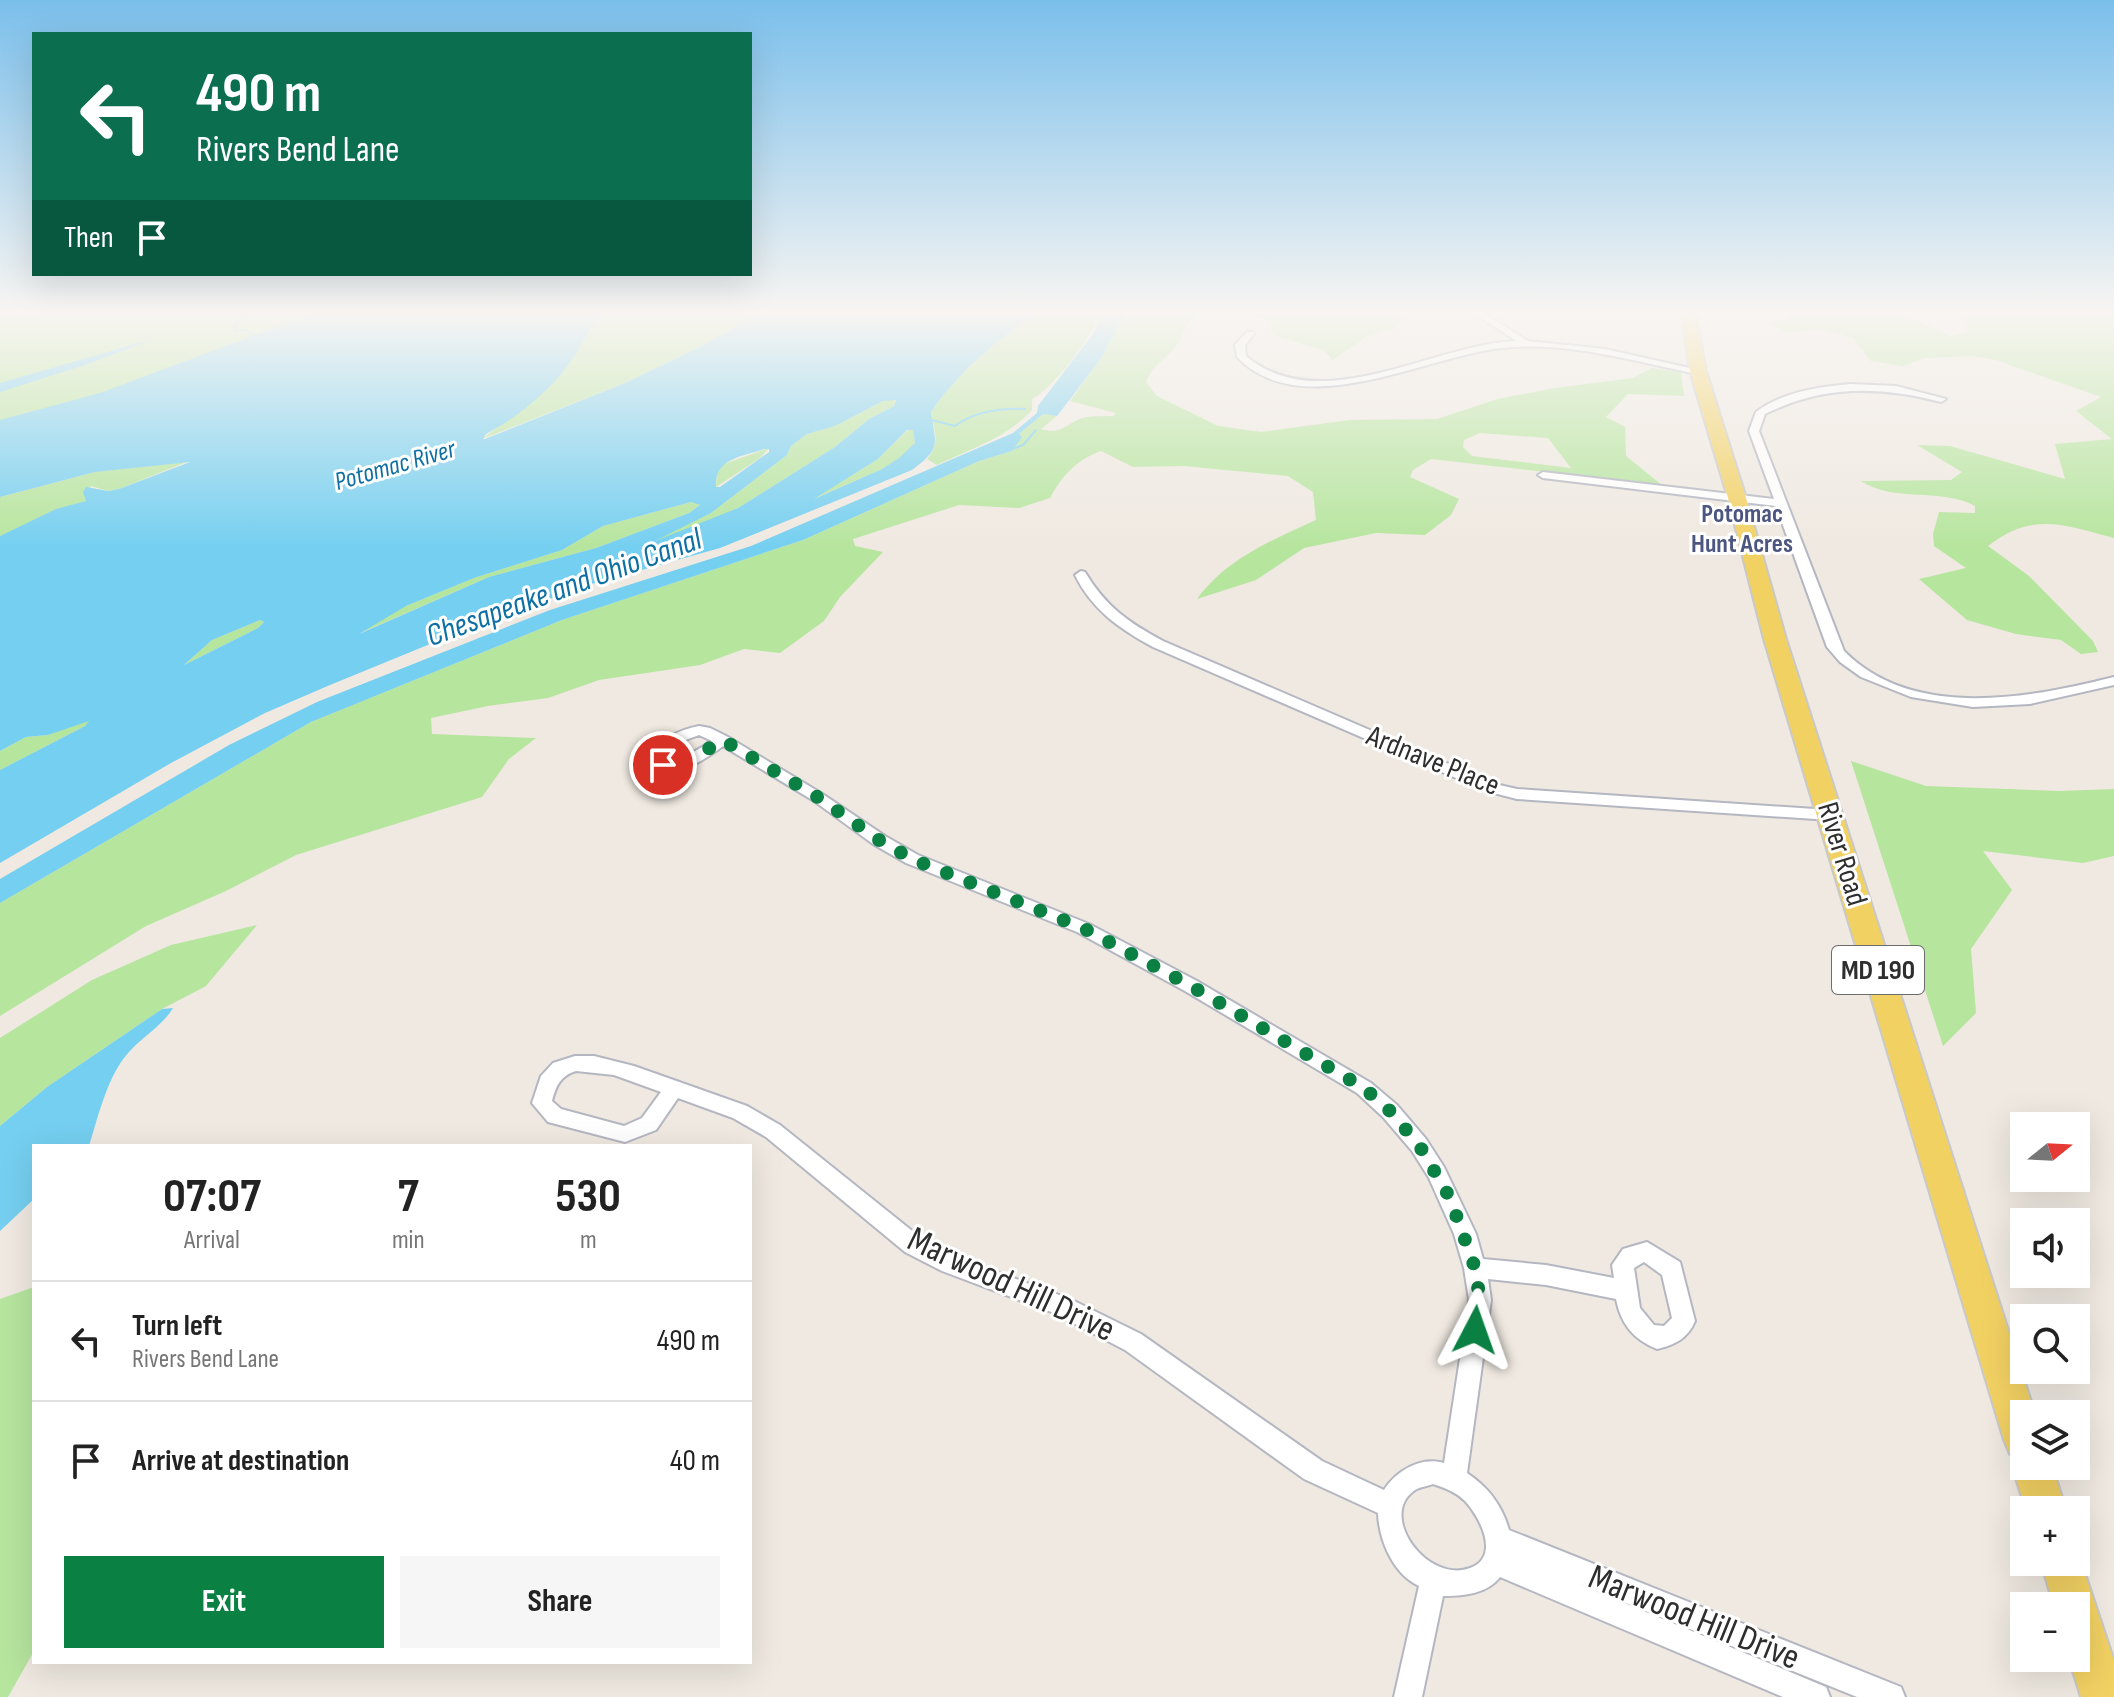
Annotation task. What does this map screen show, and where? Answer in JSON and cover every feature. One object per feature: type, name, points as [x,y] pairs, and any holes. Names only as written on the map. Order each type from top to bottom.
[{"type":"main road","name":"River Road","points":[[1703,390],[1737,498],[1775,639],[2012,1400]]},
{"type":"main road","points":[[2090,1654],[2103,1697]]},
{"type":"street","points":[[1839,390],[1809,391],[1786,397],[1761,412],[1754,431],[1834,647],[1847,661],[1877,681],[1923,697],[1972,703],[2044,699],[2114,681]]},
{"type":"street","points":[[1895,390],[1941,399]]},
{"type":"street","points":[[1543,475],[1780,503]]},
{"type":"street","name":"Ardnave Place","points":[[1081,575],[1087,591],[1108,612],[1158,644],[1491,788],[1548,796],[1830,815]]},
{"type":"street","points":[[723,740],[912,859],[1083,928],[1191,986],[1364,1088],[1390,1111],[1419,1145],[1437,1173],[1465,1234],[1475,1268],[1480,1300],[1454,1477]]},
{"type":"street","name":"Marwood Hill Drive","points":[[674,1089],[649,1124],[625,1134],[555,1116],[542,1103],[544,1091],[557,1071],[567,1064],[583,1060],[674,1089],[740,1112],[773,1131],[913,1245],[950,1264],[1062,1306],[1133,1342],[1313,1470],[1390,1506]]},
{"type":"street","points":[[1475,1268],[1546,1275],[1627,1291]]},
{"type":"street","points":[[1433,1472],[1454,1477],[1485,1501],[1492,1513],[1496,1550],[1484,1575],[1469,1583],[1451,1585],[1419,1572],[1398,1548],[1392,1534],[1390,1506],[1399,1488],[1414,1476],[1433,1472]]},
{"type":"street","name":"Marwood Hill Drive","points":[[1496,1550],[1816,1697]]},
{"type":"street","name":"Marwood Hill Drive","points":[[1496,1550],[1891,1697]]},
{"type":"street","points":[[1408,1697],[1433,1580]]},
{"type":"green space","points":[[0,390],[112,390],[0,425]]},
{"type":"green space","points":[[607,390],[482,439],[544,392]]},
{"type":"green space","points":[[948,390],[1044,390],[1032,399],[1032,410],[1012,428],[937,465],[927,459],[935,442],[931,412]]},
{"type":"green space","points":[[1078,390],[1152,390],[1157,396],[1218,426],[1261,432],[1350,420],[1437,419],[1498,399],[1544,390],[1683,390],[1684,396],[1628,394],[1606,417],[1625,427],[1626,456],[1662,485],[1431,459],[1413,470],[1410,477],[1459,499],[1451,515],[1425,535],[1376,533],[1304,548],[1256,580],[1197,599],[1236,562],[1267,543],[1316,520],[1313,492],[1288,476],[1184,466],[1133,467],[1101,451],[1071,470],[1050,498],[1019,508],[959,505],[853,539],[855,546],[883,552],[840,597],[824,621],[780,653],[744,649],[700,665],[599,680],[548,698],[431,718],[432,734],[536,738],[509,759],[482,797],[296,855],[226,891],[146,926],[0,1016],[0,903],[311,722],[562,620],[803,540],[979,461],[1012,451],[1021,437],[1018,435],[1043,414],[1057,416],[1041,429],[1055,431],[1086,417],[1113,416],[1116,413],[1070,401]],"holes":[[[1480,433],[1548,438],[1571,468],[1472,456],[1463,447],[1464,440]]]},
{"type":"green space","points":[[2082,390],[2114,390],[2114,538],[2050,524],[2020,528],[1988,546],[2029,576],[2093,641],[2098,652],[2081,654],[2061,640],[2016,634],[1967,620],[1919,579],[1966,568],[1934,546],[1933,534],[1939,512],[1975,513],[1975,506],[1947,497],[1887,492],[1861,481],[1951,480],[1962,472],[1917,445],[1950,446],[2065,479],[2055,444],[2112,439],[2076,411],[2101,397]]},
{"type":"green space","points":[[895,399],[894,406],[869,419],[835,447],[738,508],[684,532],[654,541],[711,513],[787,455],[791,446],[807,434],[835,426],[883,401]]},
{"type":"green space","points":[[908,430],[913,430],[915,443],[899,459],[809,501],[878,459]]},
{"type":"green space","points":[[769,448],[760,458],[716,487],[717,471],[721,465]]},
{"type":"green space","points":[[189,461],[119,489],[108,491],[91,486],[87,501],[56,510],[0,536],[0,497],[95,472]]},
{"type":"green space","points":[[691,502],[700,505],[689,513],[596,548],[489,577],[358,634],[366,626],[406,606],[474,578],[562,550],[603,526]]},
{"type":"green space","points":[[260,620],[264,622],[258,628],[184,665],[212,640]]},
{"type":"green space","points":[[90,721],[85,726],[0,770],[0,751],[26,737],[48,735]]},
{"type":"green space","points":[[1851,761],[1926,786],[2059,791],[2114,789],[2114,856],[2083,863],[1983,851],[2012,890],[1971,949],[1976,1013],[1943,1046]]},
{"type":"green space","points":[[257,925],[206,986],[162,1009],[47,1087],[0,1126],[0,1038],[92,980],[171,945]]},
{"type":"green space","points":[[32,1288],[32,1655],[8,1697],[0,1697],[0,1299]]},
{"type":"water","name":"Potomac River","points":[[108,390],[546,390],[511,419],[486,434],[485,439],[607,390],[948,390],[931,412],[935,439],[932,451],[912,470],[720,548],[588,585],[452,635],[265,713],[171,763],[0,863],[0,770],[85,726],[89,721],[48,735],[26,737],[0,751],[0,536],[56,509],[86,501],[83,492],[86,487],[108,491],[119,489],[190,462],[95,472],[0,497],[0,420]],"holes":[[[896,400],[894,406],[869,419],[835,447],[738,508],[655,541],[711,513],[787,455],[791,446],[807,434],[835,426],[883,401]],[[907,430],[913,430],[915,443],[899,458],[882,469],[814,499],[878,459]],[[769,449],[769,452],[716,487],[717,477],[725,464]],[[691,502],[700,505],[689,513],[596,548],[489,577],[359,634],[406,606],[474,578],[562,550],[603,526]],[[260,620],[264,622],[258,628],[184,665],[212,640]]]},
{"type":"water","name":"Chesapeake and Ohio Canal","points":[[1050,390],[1077,390],[1057,416],[1043,414],[1019,434],[1022,437],[1012,451],[979,461],[803,540],[562,620],[311,722],[0,903],[0,879],[229,745],[317,702],[550,610],[751,546],[1013,433],[1037,413],[1038,406]]},
{"type":"water","points":[[173,1008],[130,1051],[112,1078],[90,1144],[32,1144],[32,1201],[0,1231],[0,1126],[47,1087],[162,1009]]},
{"type":"waterway","points":[[932,420],[955,426],[988,412],[1025,409]]},
{"type":"waterway","points":[[1010,450],[1023,445],[1036,430]]},
{"type":"district","name":"Potomac Hunt Acres","points":[[1742,529]]},
{"type":"route","points":[[663,765],[685,763],[723,740],[912,859],[1083,928],[1191,986],[1364,1088],[1390,1111],[1419,1145],[1450,1198],[1475,1268],[1480,1300],[1475,1330]]}]
